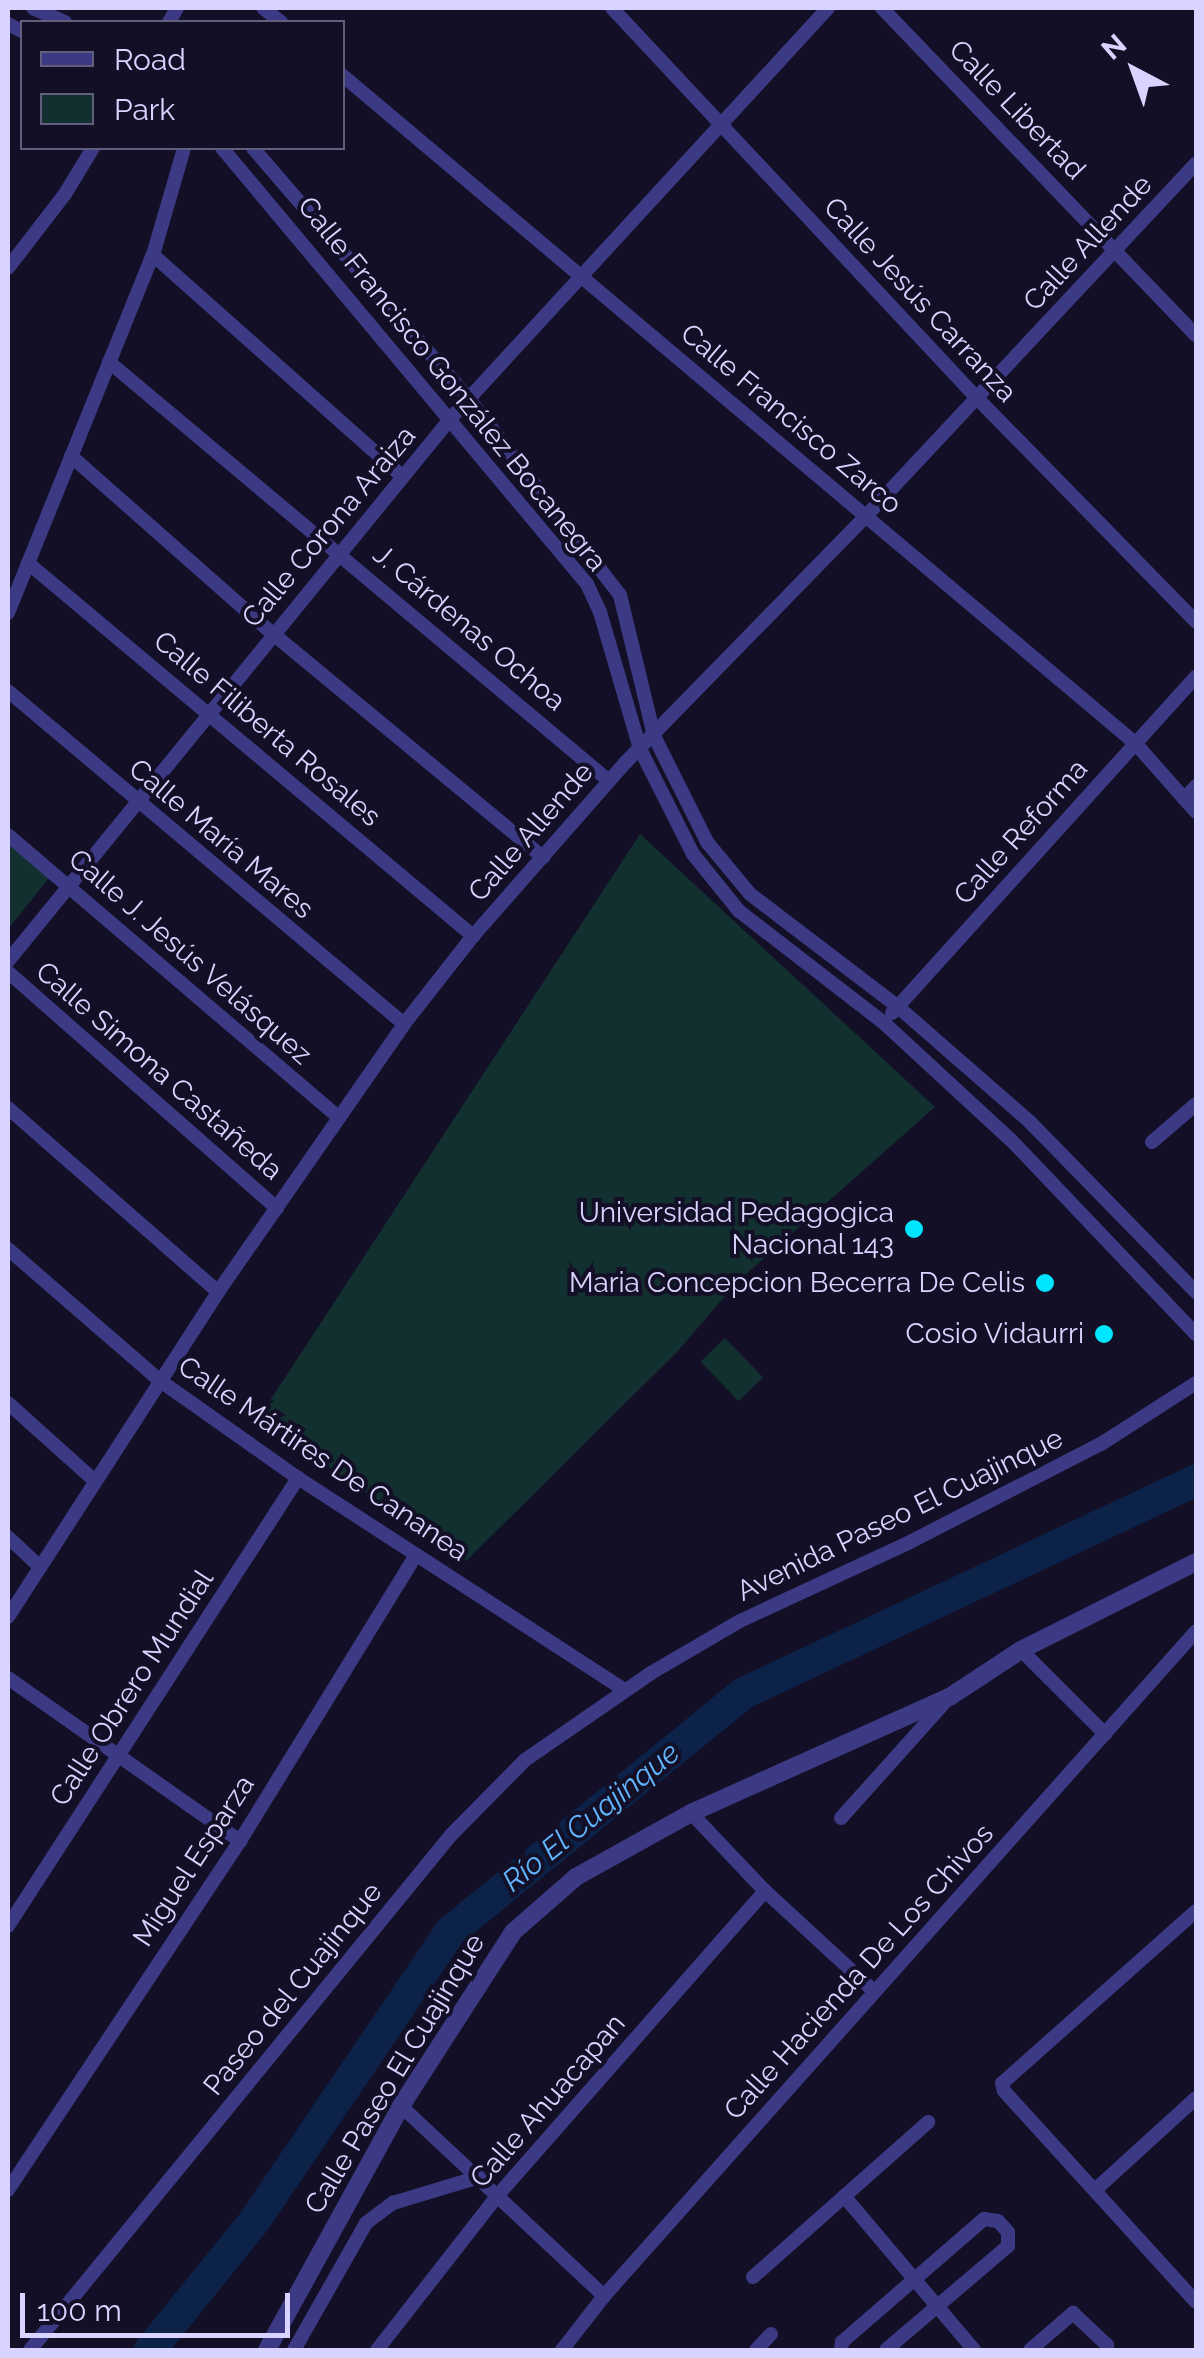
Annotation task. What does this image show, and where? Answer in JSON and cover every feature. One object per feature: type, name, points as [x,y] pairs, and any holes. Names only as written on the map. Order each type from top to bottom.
[{"type":"street","points":[[33,8],[60,20]]},
{"type":"street","name":"Calle Jesús Carranza","points":[[612,8],[976,396],[1196,622]]},
{"type":"street","name":"Calle Corona Araiza","points":[[8,961],[451,418],[828,8]]},
{"type":"street","name":"Calle Libertad","points":[[882,8],[1196,336]]},
{"type":"street","name":"Calle Francisco Zarco","points":[[345,78],[1136,743],[1196,812]]},
{"type":"street","points":[[8,268],[65,194],[92,150]]},
{"type":"street","points":[[8,613],[153,255],[183,150]]},
{"type":"street","name":"Calle Francisco González Bocanegra","points":[[224,150],[587,584],[600,612],[640,750],[694,854],[739,911],[884,1023],[1012,1141],[1196,1334]]},
{"type":"street","name":"Calle Francisco González Bocanegra","points":[[254,150],[469,398],[620,594],[654,736],[707,842],[750,894],[897,1006],[1029,1120],[1196,1292]]},
{"type":"street","name":"Calle Allende","points":[[8,1618],[218,1292],[404,1024],[473,936],[609,781],[867,516],[1196,164]]},
{"type":"street","points":[[153,255],[404,477]]},
{"type":"street","name":"J. Cárdenas Ochoa","points":[[109,362],[341,552],[609,781]]},
{"type":"street","points":[[71,456],[272,633],[544,856]]},
{"type":"street","name":"Calle Filiberta Rosales","points":[[28,563],[473,936]]},
{"type":"street","name":"Calle Reforma","points":[[884,1023],[1196,676]]},
{"type":"street","name":"Calle María Mares","points":[[8,691],[404,1024]]},
{"type":"street","points":[[1184,798],[1196,786]]},
{"type":"street","name":"Calle J. Jesús Velásquez","points":[[8,835],[339,1118]]},
{"type":"street","name":"Calle Simona Castañeda","points":[[8,972],[277,1208]]},
{"type":"street","points":[[1152,1142],[1196,1104]]},
{"type":"street","points":[[8,1108],[218,1292]]},
{"type":"street","points":[[1012,1141],[1029,1120]]},
{"type":"street","name":"Calle Mártires De Cananea","points":[[8,1250],[159,1380],[298,1478],[626,1690]]},
{"type":"street","name":"Avenida Paseo El Cuajinque","points":[[626,1690],[740,1622],[908,1543],[1102,1444],[1196,1383]]},
{"type":"street","points":[[8,1402],[95,1481]]},
{"type":"street","name":"Calle Obrero Mundial","points":[[8,1926],[298,1478]]},
{"type":"street","points":[[8,1537],[40,1567]]},
{"type":"street","name":"Miguel Esparza","points":[[8,2190],[240,1841],[416,1555]]},
{"type":"street","name":"Calle Paseo El Cuajinque","points":[[267,2350],[401,2106],[513,1932],[576,1877],[692,1813],[951,1696],[1022,1650],[1196,1562]]},
{"type":"street","name":"Calle Hacienda De Los Chivos","points":[[562,2350],[604,2296],[1196,1631]]},
{"type":"street","points":[[1022,1650],[1104,1734]]},
{"type":"street","points":[[8,1678],[119,1752],[240,1841]]},
{"type":"street","name":"Paseo del Cuajinque","points":[[30,2350],[451,1834],[526,1760],[626,1690]]},
{"type":"street","points":[[841,1818],[951,1696]]},
{"type":"street","points":[[692,1813],[765,1891],[875,1992]]},
{"type":"street","name":"Calle Ahuacapan","points":[[377,2350],[498,2195],[765,1891]]},
{"type":"street","points":[[1196,1911],[1002,2084],[1196,2302]]},
{"type":"street","points":[[1095,2190],[1196,2098]]},
{"type":"street","points":[[401,2106],[604,2296]]},
{"type":"street","points":[[753,2277],[928,2122]]},
{"type":"street","points":[[294,2350],[366,2222],[393,2204],[479,2178]]},
{"type":"street","points":[[844,2196],[974,2350]]},
{"type":"street","points":[[841,2350],[842,2342],[984,2218],[998,2221],[1008,2232],[1008,2246],[886,2350]]},
{"type":"street","points":[[1030,2350],[1073,2313],[1107,2345],[1107,2350]]},
{"type":"street","points":[[756,2350],[770,2334]]},
{"type":"green space","points":[[640,834],[935,1107],[736,1283],[678,1351],[466,1561],[258,1419]]},
{"type":"green space","points":[[8,844],[50,877],[8,929]]},
{"type":"green space","points":[[725,1338],[763,1378],[739,1401],[701,1362]]},
{"type":"waterway","name":"Río El Cuajinque","points":[[150,2350],[253,2223],[451,1931],[744,1693],[1196,1480]]},
{"type":"place","name":"Universidad Pedagogica Nacional 143","points":[[914,1229]]},
{"type":"place","name":"Maria Concepcion Becerra De Celis","points":[[1045,1283]]},
{"type":"place","name":"Cosio Vidaurri","points":[[1104,1334]]}]
